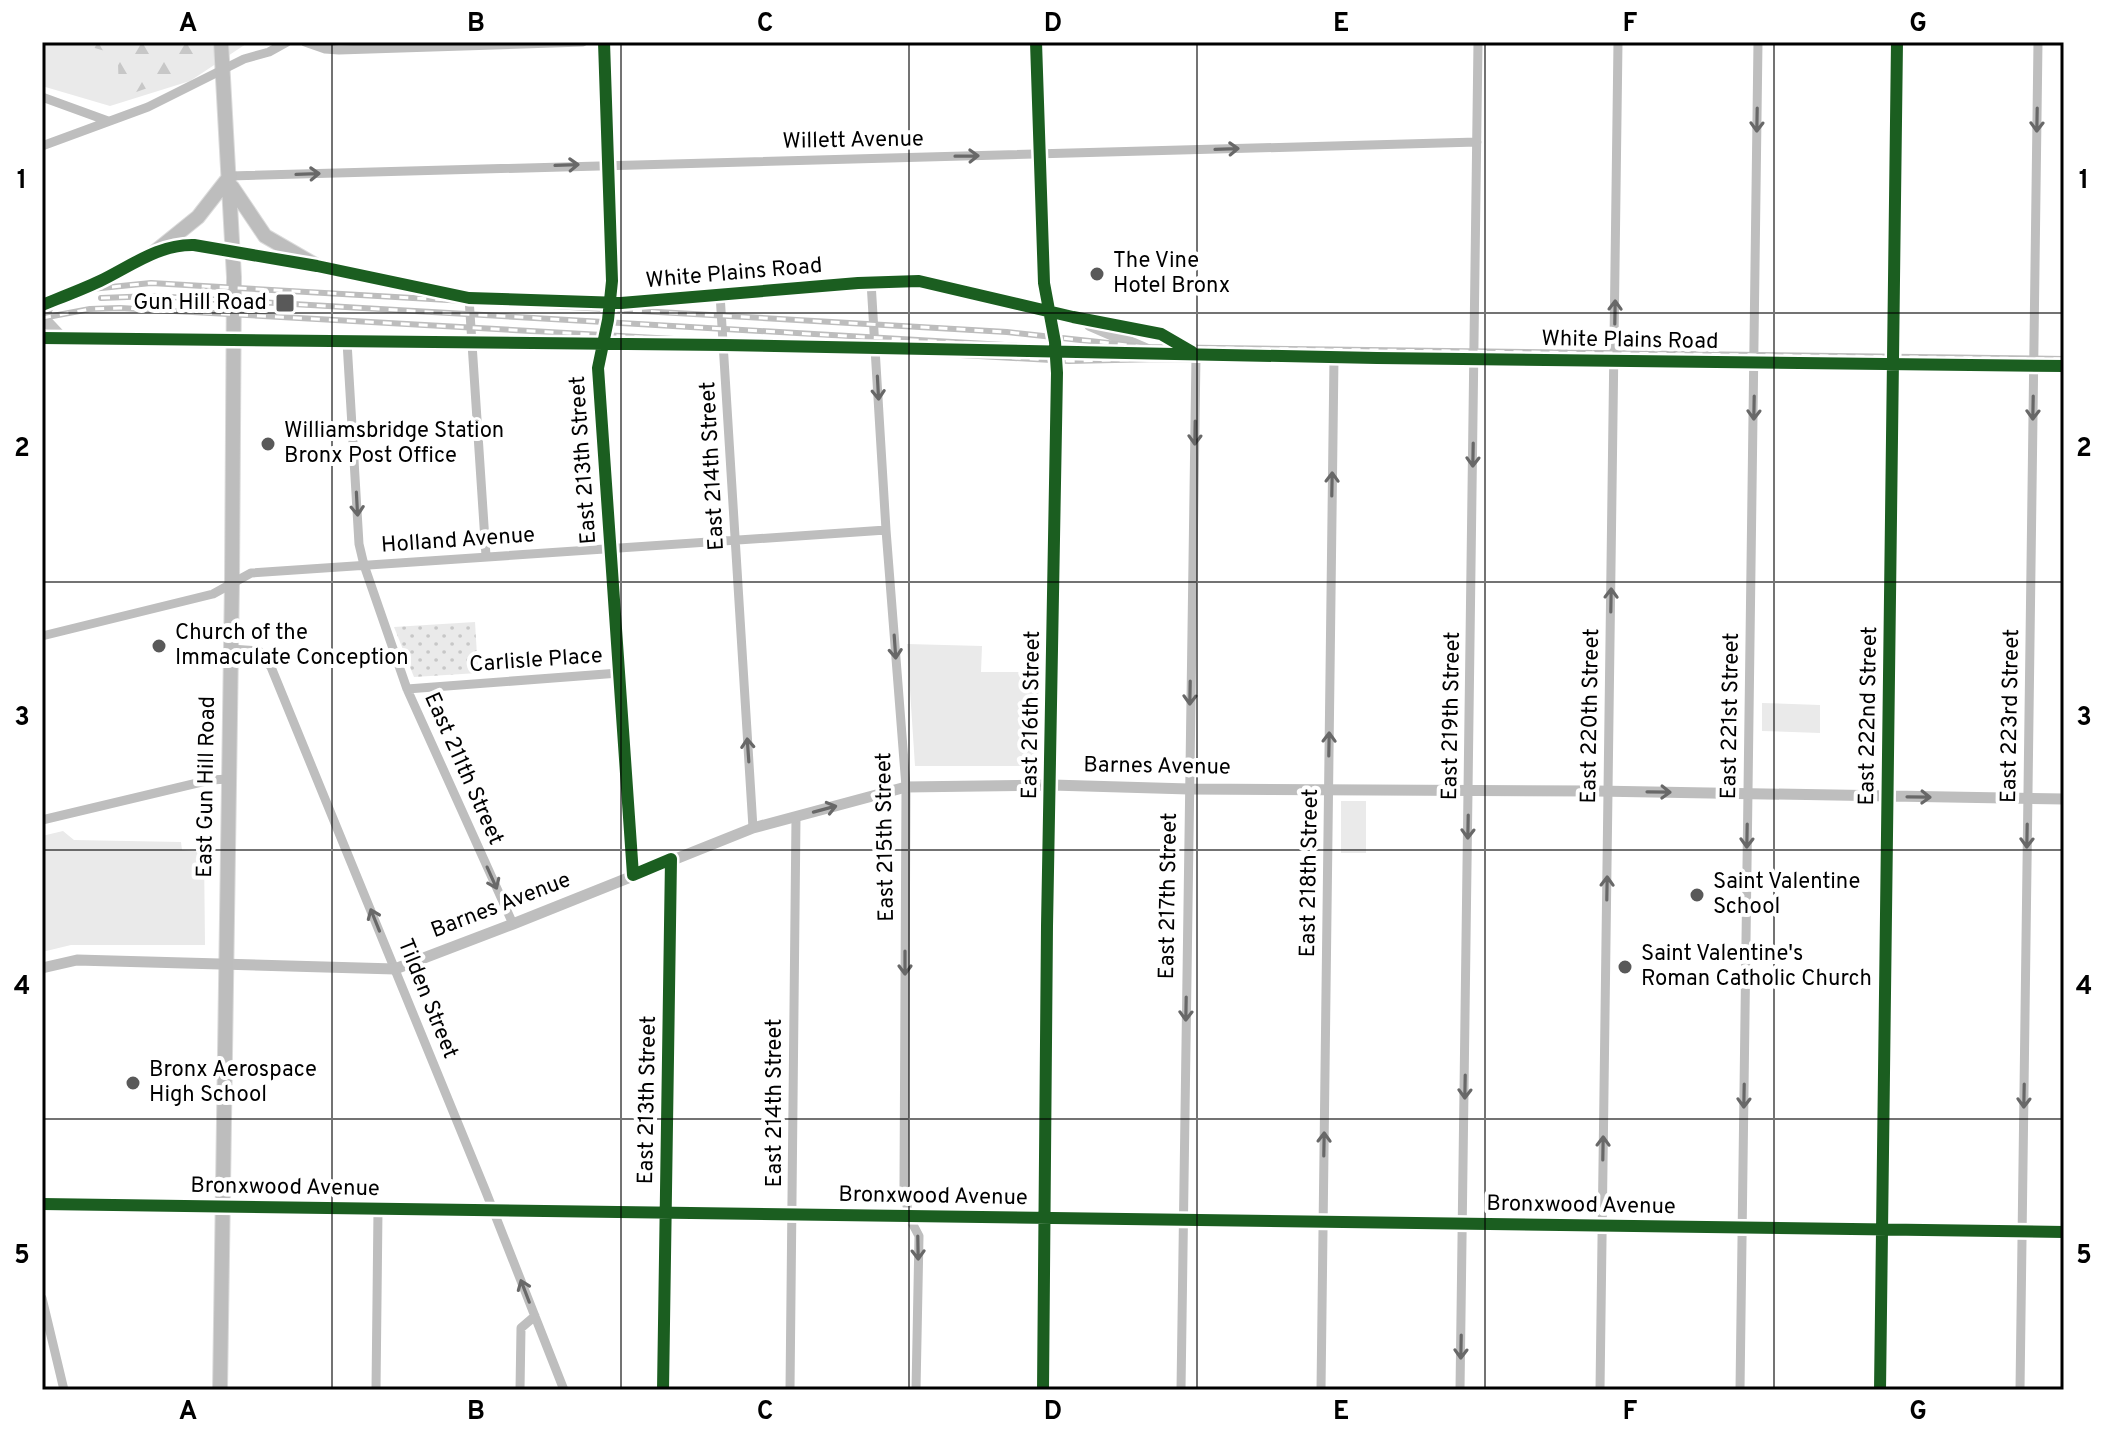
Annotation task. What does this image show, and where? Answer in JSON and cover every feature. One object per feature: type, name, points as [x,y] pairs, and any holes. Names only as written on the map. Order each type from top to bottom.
[{"type":"main road","name":"East Gun Hill Road","points":[[220,1390],[232,582],[233,252],[221,42]]},
{"type":"main road","points":[[151,255],[198,217],[230,180],[265,236],[317,266]]},
{"type":"main road","name":"White Plains Road","points":[[47,303],[92,285],[151,255],[186,245],[317,266],[469,298],[611,303],[912,280],[1161,334],[1196,355]]},
{"type":"main road","points":[[47,303],[46,321],[63,338]]},
{"type":"main road","name":"White Plains Road","points":[[1073,317],[1156,354]]},
{"type":"main road","name":"White Plains Road","points":[[42,338],[724,345],[1196,355],[2064,366]]},
{"type":"street","points":[[42,146],[148,107],[244,59],[269,52],[287,42]]},
{"type":"street","points":[[305,42],[339,50],[583,42]]},
{"type":"street","name":"East 213th Street","points":[[604,42],[611,303],[598,365],[633,875]]},
{"type":"street","name":"East 216th Street","points":[[1036,42],[1044,283],[1056,352],[1043,1390]]},
{"type":"street","name":"East 219th Street","points":[[1460,1390],[1478,42]]},
{"type":"street","name":"East 220th Street","points":[[1600,1390],[1618,42]]},
{"type":"street","name":"East 221st Street","points":[[1740,1390],[1758,42]]},
{"type":"street","name":"East 222nd Street","points":[[1880,1390],[1897,42]]},
{"type":"street","name":"East 223rd Street","points":[[2020,1390],[2038,42]]},
{"type":"street","points":[[42,97],[108,121]]},
{"type":"street","name":"Willett Avenue","points":[[230,180],[609,164],[1477,142]]},
{"type":"street","name":"East 215th Street","points":[[871,282],[906,787],[904,1189],[909,1217],[919,1236],[916,1390]]},
{"type":"street","name":"East 214th Street","points":[[720,294],[753,828]]},
{"type":"street","points":[[469,298],[486,556]]},
{"type":"street","name":"East 211th Street","points":[[347,342],[359,544],[364,565],[407,689],[513,924]]},
{"type":"street","name":"East 217th Street","points":[[1181,1390],[1196,355]]},
{"type":"street","name":"East 218th Street","points":[[1321,1390],[1334,357]]},
{"type":"street","name":"Holland Avenue","points":[[42,636],[213,594],[251,573],[886,530]]},
{"type":"street","name":"Tilden Street","points":[[231,649],[259,651],[271,667],[564,1390]]},
{"type":"street","name":"Carlisle Place","points":[[407,689],[619,673]]},
{"type":"street","points":[[42,820],[210,780],[229,779]]},
{"type":"street","name":"Barnes Avenue","points":[[42,968],[77,960],[395,969],[753,828],[906,787],[1052,785],[2064,799]]},
{"type":"street","name":"East 214th Street","points":[[790,1390],[796,817]]},
{"type":"street","name":"East 213th Street","points":[[663,1390],[671,859]]},
{"type":"street","name":"Bronxwood Avenue","points":[[42,1204],[2064,1232]]},
{"type":"street","points":[[376,1390],[378,1210]]},
{"type":"street","points":[[42,1298],[44,1317],[64,1390]]},
{"type":"street","points":[[520,1390],[521,1328],[535,1316]]},
{"type":"green space","points":[[42,42],[249,42],[190,81],[110,106],[42,86]]},
{"type":"green space","points":[[74,42],[197,42],[198,58],[187,73],[122,97],[119,94],[118,64],[112,53]]},
{"type":"green space","points":[[475,622],[478,673],[414,677],[394,627]]},
{"type":"green space","points":[[907,644],[982,646],[981,672],[1039,672],[1036,766],[915,766]]},
{"type":"green space","points":[[1762,703],[1820,705],[1820,733],[1762,731]]},
{"type":"green space","points":[[1341,801],[1366,801],[1366,853],[1341,853]]},
{"type":"green space","points":[[63,831],[74,840],[181,842],[182,850],[204,852],[205,945],[71,945],[42,952],[42,836]]},
{"type":"railway","points":[[42,303],[91,289],[151,283],[1007,332],[1145,347],[2064,359]]},
{"type":"railway","points":[[101,298],[153,296],[1055,348]]},
{"type":"railway","points":[[42,318],[90,309],[120,308],[1069,361],[1161,359],[2064,371]]},
{"type":"cycle path","points":[[604,42],[612,281],[598,368],[633,875],[671,859],[663,1390]]},
{"type":"cycle path","points":[[1036,42],[1044,283],[1055,342],[1057,373],[1043,1390]]},
{"type":"cycle path","points":[[1880,1390],[1897,42]]},
{"type":"cycle path","points":[[42,305],[157,252],[194,245],[317,266],[469,298],[621,303],[858,283],[919,281],[1161,334],[1192,352]]},
{"type":"cycle path","points":[[42,338],[724,345],[1377,358],[2064,366]]},
{"type":"cycle path","points":[[42,1204],[2064,1232]]},
{"type":"place","name":"The Vine Hotel Bronx","points":[[1097,274]]},
{"type":"place","name":"Gun Hill Road","points":[[285,303]]},
{"type":"place","name":"Williamsbridge Station Bronx Post Office","points":[[268,444]]},
{"type":"place","name":"Church of the Immaculate Conception","points":[[159,646]]},
{"type":"place","name":"Saint Valentine School","points":[[1697,895]]},
{"type":"place","name":"Saint Valentine's Roman Catholic Church","points":[[1625,967]]},
{"type":"place","name":"Bronx Aerospace High School","points":[[133,1083]]}]
